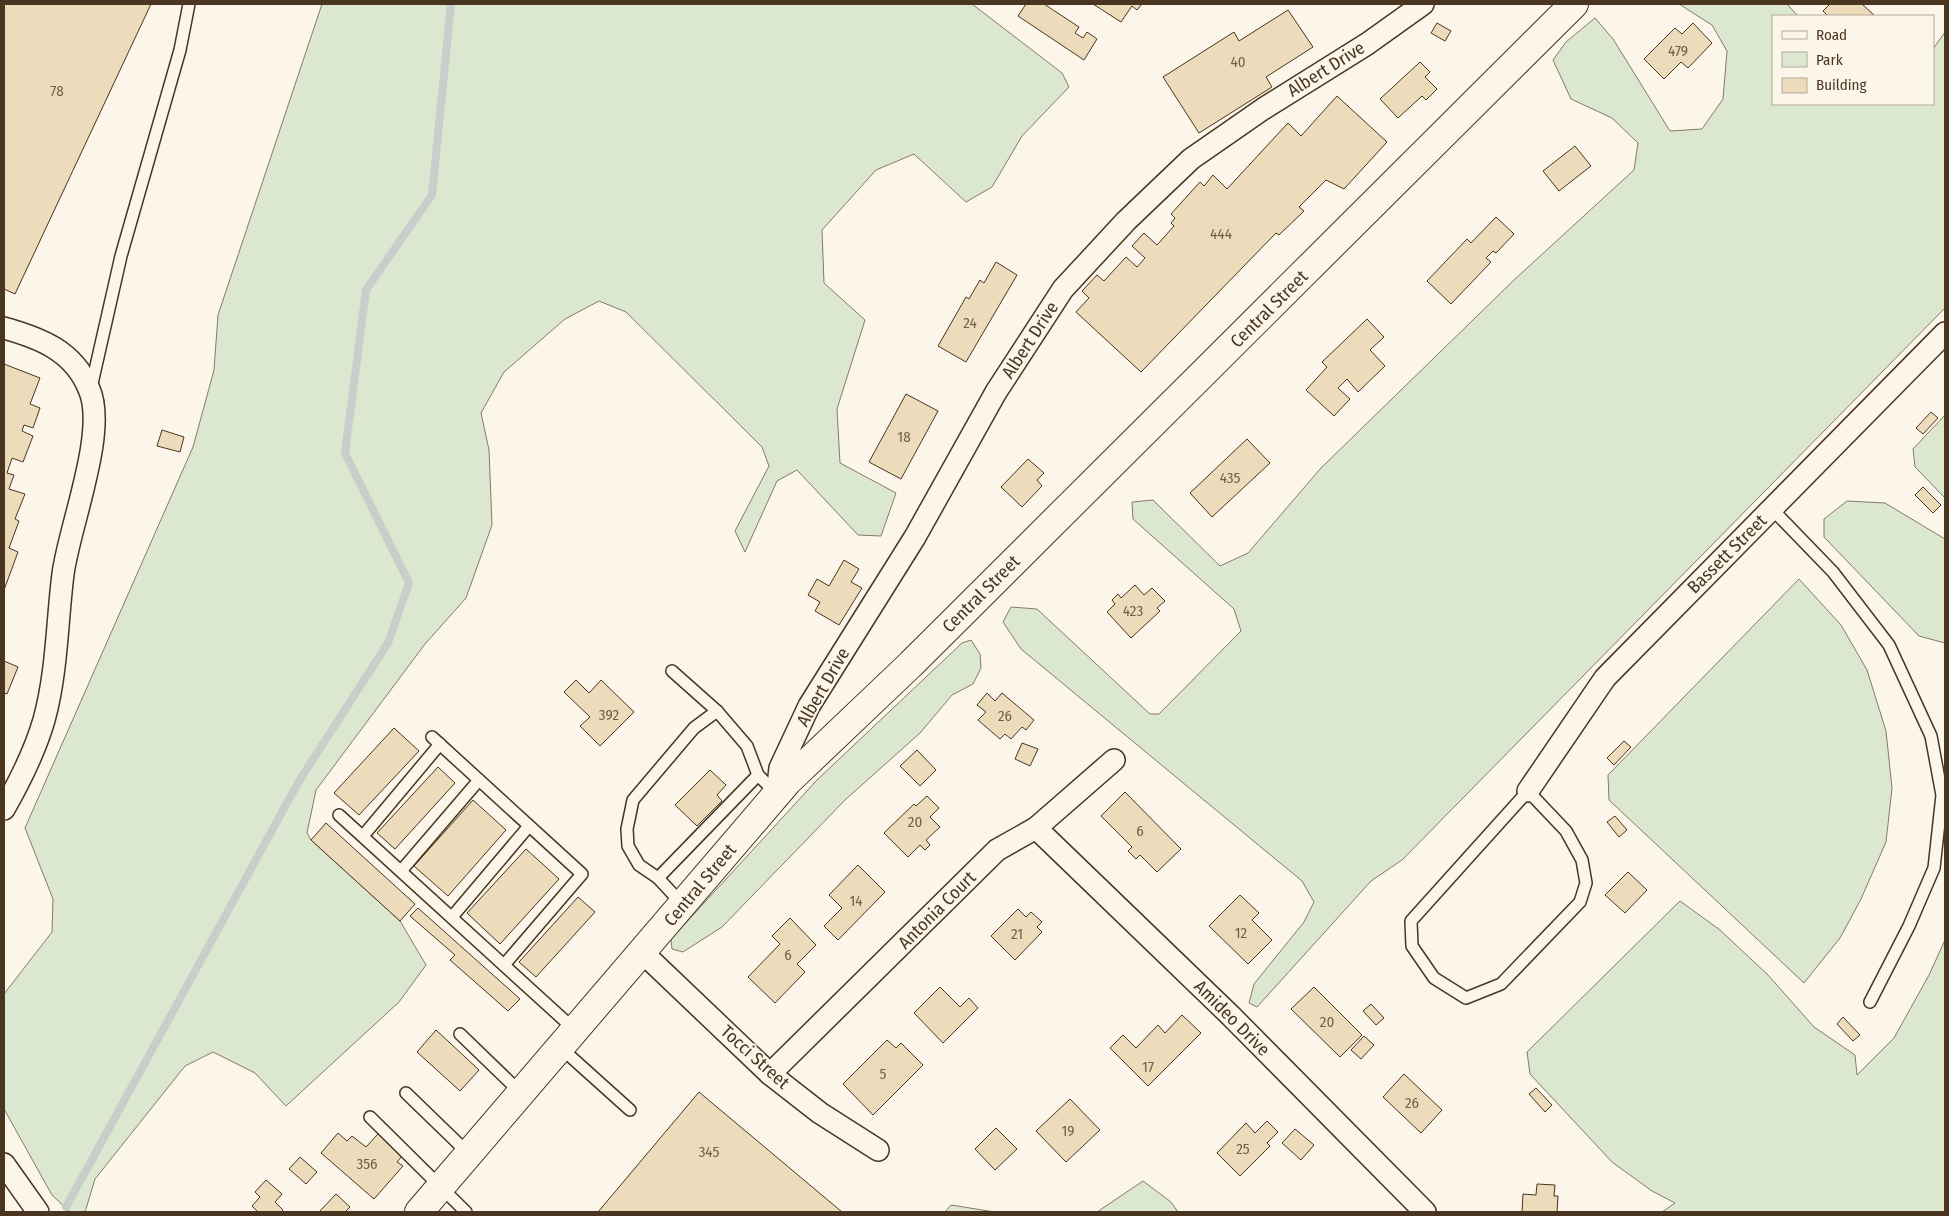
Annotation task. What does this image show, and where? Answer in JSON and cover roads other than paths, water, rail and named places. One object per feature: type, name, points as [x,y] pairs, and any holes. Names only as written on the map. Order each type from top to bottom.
[{"type":"main road","name":"Central Street","points":[[419,1212],[683,905],[767,785],[918,657],[1574,4]]},
{"type":"street","name":"Albert Drive","points":[[767,785],[780,768],[809,706],[915,537],[996,392],[1063,289],[1126,221],[1191,160],[1263,109],[1367,44],[1423,4]]},
{"type":"street","points":[[4,328],[38,338],[52,345],[68,358],[81,373],[90,390],[94,409],[91,451],[64,571],[54,659],[44,720],[21,778],[4,809]]},
{"type":"street","name":"Bassett Street","points":[[1528,791],[1605,678],[1945,333]]},
{"type":"street","name":"Antonia Court","points":[[770,1074],[997,850],[1036,828],[1114,760]]},
{"type":"street","name":"Amideo Drive","points":[[1036,828],[1231,1016],[1425,1212]]},
{"type":"street","name":"Tocci Street","points":[[642,952],[770,1074],[820,1113],[878,1150]]},
{"type":"street","points":[[4,1164],[38,1212]]},
{"type":"lane","points":[[90,390],[121,256],[180,50],[190,4]]},
{"type":"lane","points":[[1772,509],[1833,572],[1889,645],[1931,736],[1942,795],[1934,868],[1909,926],[1870,1002]]},
{"type":"lane","points":[[658,878],[767,785],[747,746],[717,711],[672,671]]},
{"type":"lane","points":[[683,905],[658,878],[639,865],[628,846],[627,829],[633,800],[694,728],[717,711]]},
{"type":"lane","points":[[363,836],[436,741],[582,874],[504,965]]},
{"type":"lane","points":[[401,872],[479,780]]},
{"type":"lane","points":[[1528,791],[1566,832],[1582,860],[1586,883],[1580,902],[1500,984],[1466,998],[1434,978],[1412,946],[1411,921],[1528,791]]},
{"type":"lane","points":[[339,815],[504,965],[630,1110]]},
{"type":"lane","points":[[452,917],[529,826]]},
{"type":"lane","points":[[460,1034],[521,1093]]},
{"type":"lane","points":[[406,1092],[469,1154]]},
{"type":"lane","points":[[370,1117],[466,1212]]},
{"type":"waterway","points":[[66,1207],[299,781],[388,643],[409,583],[345,453],[366,290],[432,195],[451,4]]}]
